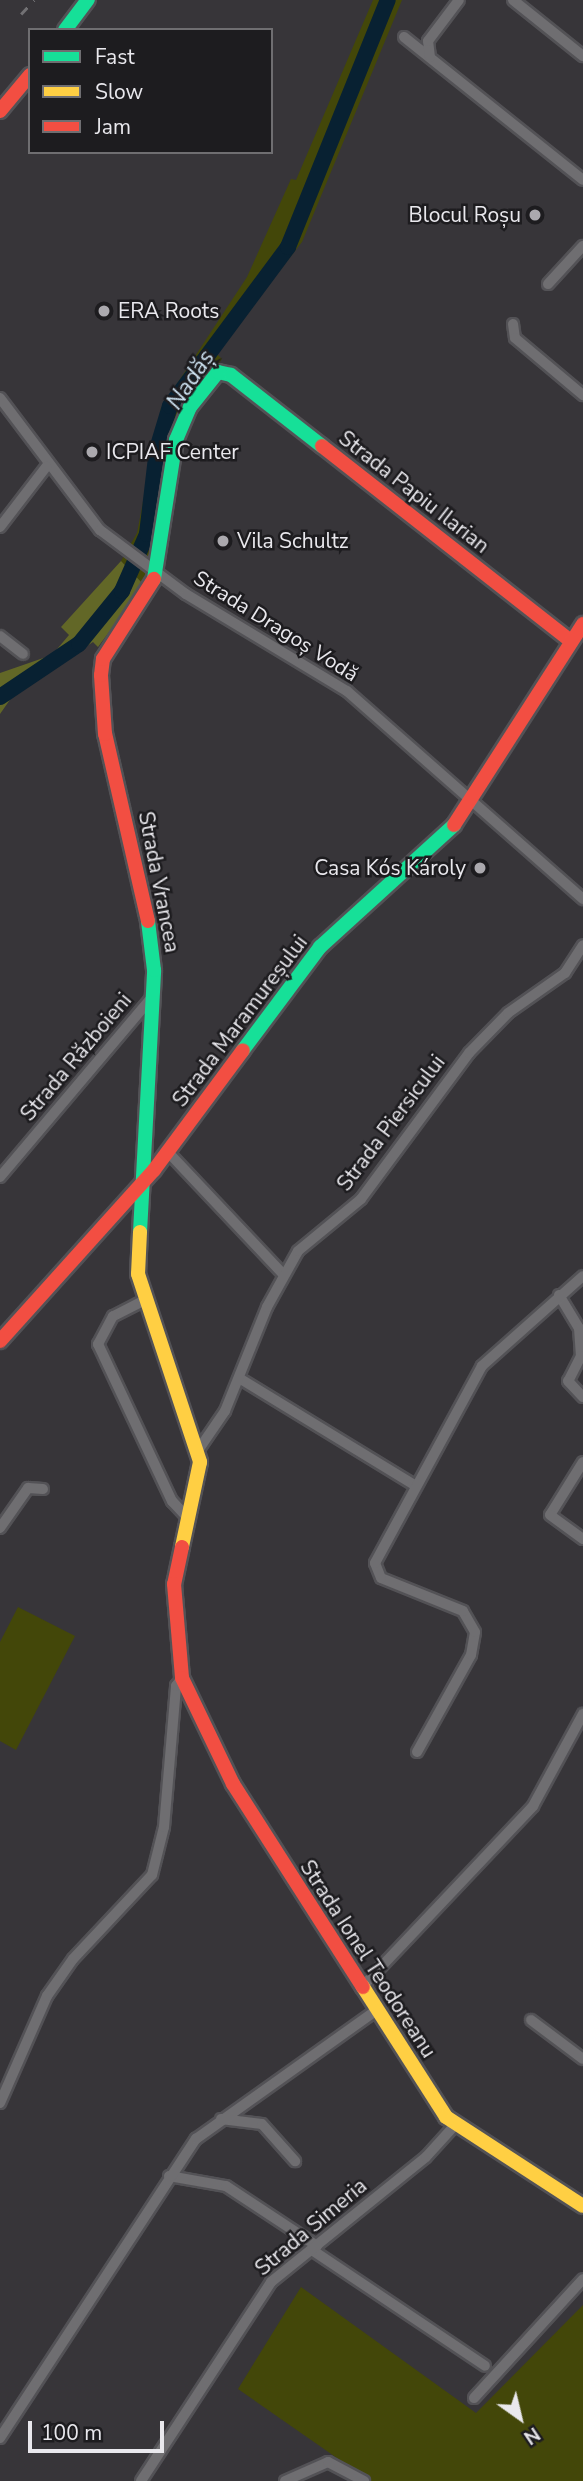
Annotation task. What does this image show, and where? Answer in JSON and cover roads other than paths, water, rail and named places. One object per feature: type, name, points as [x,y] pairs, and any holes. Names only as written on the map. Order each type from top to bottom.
[{"type":"street","points":[[67,28],[88,0]]},
{"type":"street","points":[[430,57],[428,41],[459,0]]},
{"type":"street","points":[[513,0],[583,56]]},
{"type":"street","points":[[404,37],[583,180]]},
{"type":"street","points":[[0,111],[28,77]]},
{"type":"street","points":[[548,284],[583,246]]},
{"type":"street","points":[[513,324],[515,338],[583,395]]},
{"type":"street","name":"Strada Vrancea","points":[[146,1172],[155,994],[146,906],[105,734],[101,675],[111,643],[154,572],[179,430],[211,376],[231,376]]},
{"type":"street","name":"Strada Papiu Ilarian","points":[[231,376],[571,641]]},
{"type":"street","name":"Strada Dragoș Vodă","points":[[0,398],[46,467],[90,520],[154,572],[347,691],[469,805],[583,898]]},
{"type":"street","points":[[0,527],[46,467]]},
{"type":"street","name":"Strada Maramureșului","points":[[0,1341],[135,1192],[146,1172],[168,1152],[320,947],[440,840],[469,805],[583,624]]},
{"type":"street","points":[[0,636],[23,654]]},
{"type":"street","name":"Strada Piersicului","points":[[197,1452],[209,1442],[284,1275],[307,1241],[375,1182],[469,1053],[508,1013],[565,973],[583,945]]},
{"type":"street","name":"Strada Războieni","points":[[0,1177],[155,994]]},
{"type":"street","points":[[168,1152],[284,1275]]},
{"type":"street","points":[[0,2103],[47,1996],[73,1959],[152,1875],[164,1827],[176,1686],[182,1678],[174,1584],[200,1471],[197,1452],[145,1300],[136,1260],[135,1192]]},
{"type":"street","points":[[417,1752],[471,1655],[475,1632],[463,1611],[374,1572],[414,1485],[482,1366],[583,1276]]},
{"type":"street","points":[[559,1295],[579,1328],[581,1356],[568,1381],[583,1397]]},
{"type":"street","points":[[145,1300],[113,1316],[98,1345],[172,1502],[189,1519]]},
{"type":"street","points":[[239,1378],[414,1485]]},
{"type":"street","points":[[583,1462],[551,1515],[583,1539]]},
{"type":"street","points":[[0,1528],[28,1488],[43,1489]]},
{"type":"street","name":"Strada Ionel Teodoreanu","points":[[182,1678],[233,1784],[377,2010],[456,2124],[583,2206]]},
{"type":"street","points":[[362,1987],[533,1806],[583,1714]]},
{"type":"street","points":[[0,2438],[169,2176],[221,2119],[377,2010]]},
{"type":"street","points":[[531,2020],[583,2059]]},
{"type":"street","points":[[221,2119],[262,2124],[295,2161]]},
{"type":"street","name":"Strada Simeria","points":[[141,2481],[259,2296],[456,2124]]},
{"type":"street","points":[[169,2176],[226,2186],[485,2366]]},
{"type":"street","points":[[474,2398],[583,2279]]},
{"type":"street","points":[[285,2481],[328,2462],[364,2481]]},
{"type":"waterway","name":"Nadăș","points":[[0,697],[79,644],[122,591],[147,534],[157,449],[170,406],[288,247],[388,0]]},
{"type":"railway","points":[[21,14],[34,0]]},
{"type":"place","name":"Blocul Roșu","points":[[535,215]]},
{"type":"place","name":"ERA Roots","points":[[104,311]]},
{"type":"place","name":"ICPIAF Center","points":[[92,452]]},
{"type":"place","name":"Vila Schultz","points":[[223,541]]},
{"type":"place","name":"Casa Kós Károly","points":[[480,868]]}]
